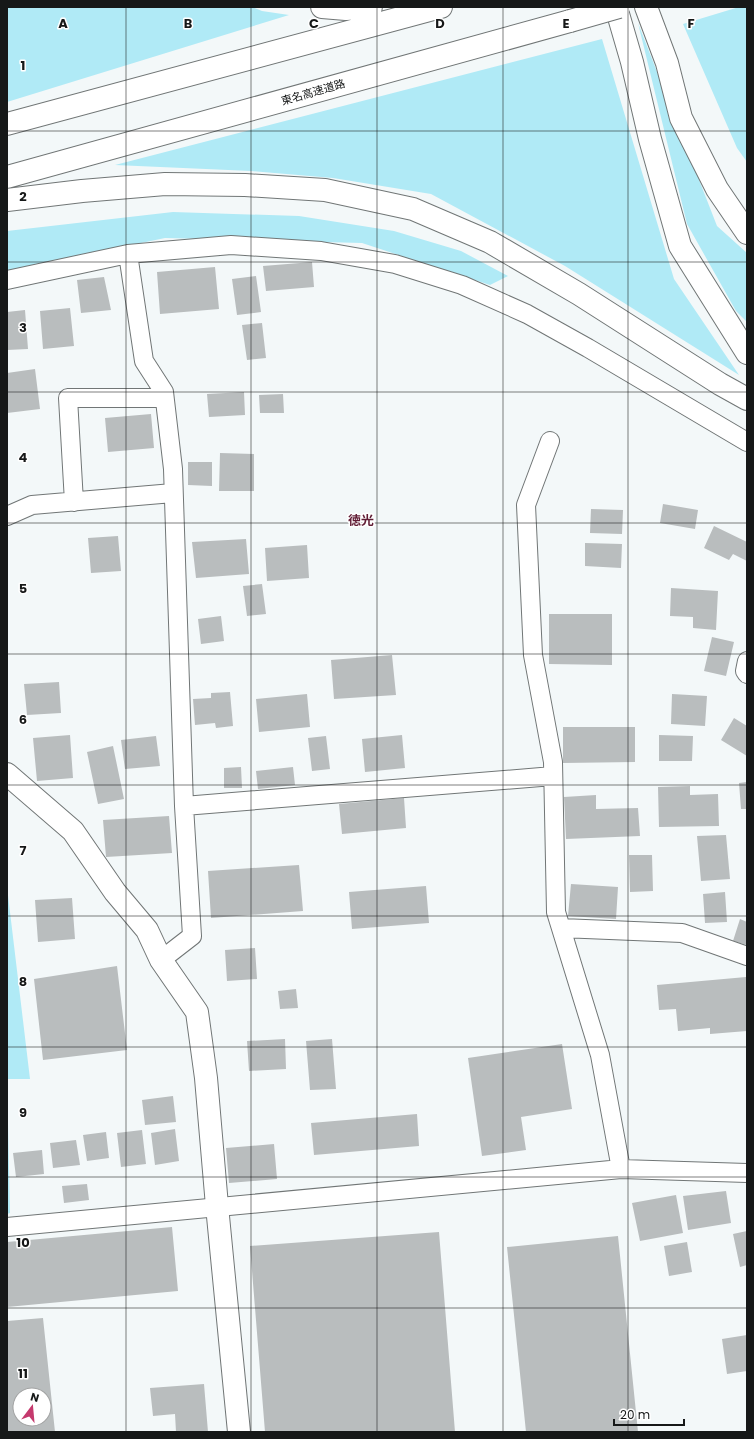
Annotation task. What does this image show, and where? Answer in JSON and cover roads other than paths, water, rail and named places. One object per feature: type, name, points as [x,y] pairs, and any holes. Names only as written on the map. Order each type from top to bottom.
[{"type":"main road","points":[[322,7],[346,9],[371,7]]},
{"type":"main road","points":[[7,124],[441,7]]},
{"type":"main road","points":[[616,7],[632,62],[650,139],[680,246],[747,353]]},
{"type":"main road","name":"東名高速道路","points":[[7,177],[619,7]]},
{"type":"main road","points":[[646,7],[667,63],[681,118],[717,189],[747,234]]},
{"type":"main road","points":[[7,200],[82,191],[165,184],[245,185],[325,190],[413,209],[490,242],[579,294],[713,380],[747,399]]},
{"type":"main road","points":[[7,774],[73,830],[114,892],[147,930],[162,960],[196,1012],[206,1078],[239,1432]]},
{"type":"street","points":[[7,280],[128,254],[231,245],[321,251],[395,264],[462,285],[527,314],[588,348],[747,442]]},
{"type":"street","points":[[128,254],[144,361],[164,392],[173,469],[184,806],[192,936],[162,960]]},
{"type":"street","points":[[74,502],[68,398],[164,398]]},
{"type":"street","points":[[550,441],[526,505],[533,655],[553,762],[556,912],[600,1055],[621,1169]]},
{"type":"street","points":[[7,516],[32,506],[173,493]]},
{"type":"street","points":[[747,661],[745,670],[747,674]]},
{"type":"street","points":[[184,806],[553,776]]},
{"type":"street","points":[[561,928],[682,933],[747,956]]},
{"type":"street","points":[[7,1227],[621,1169],[747,1173]]},
{"type":"district","name":"徳光","points":[[361,520]]}]
